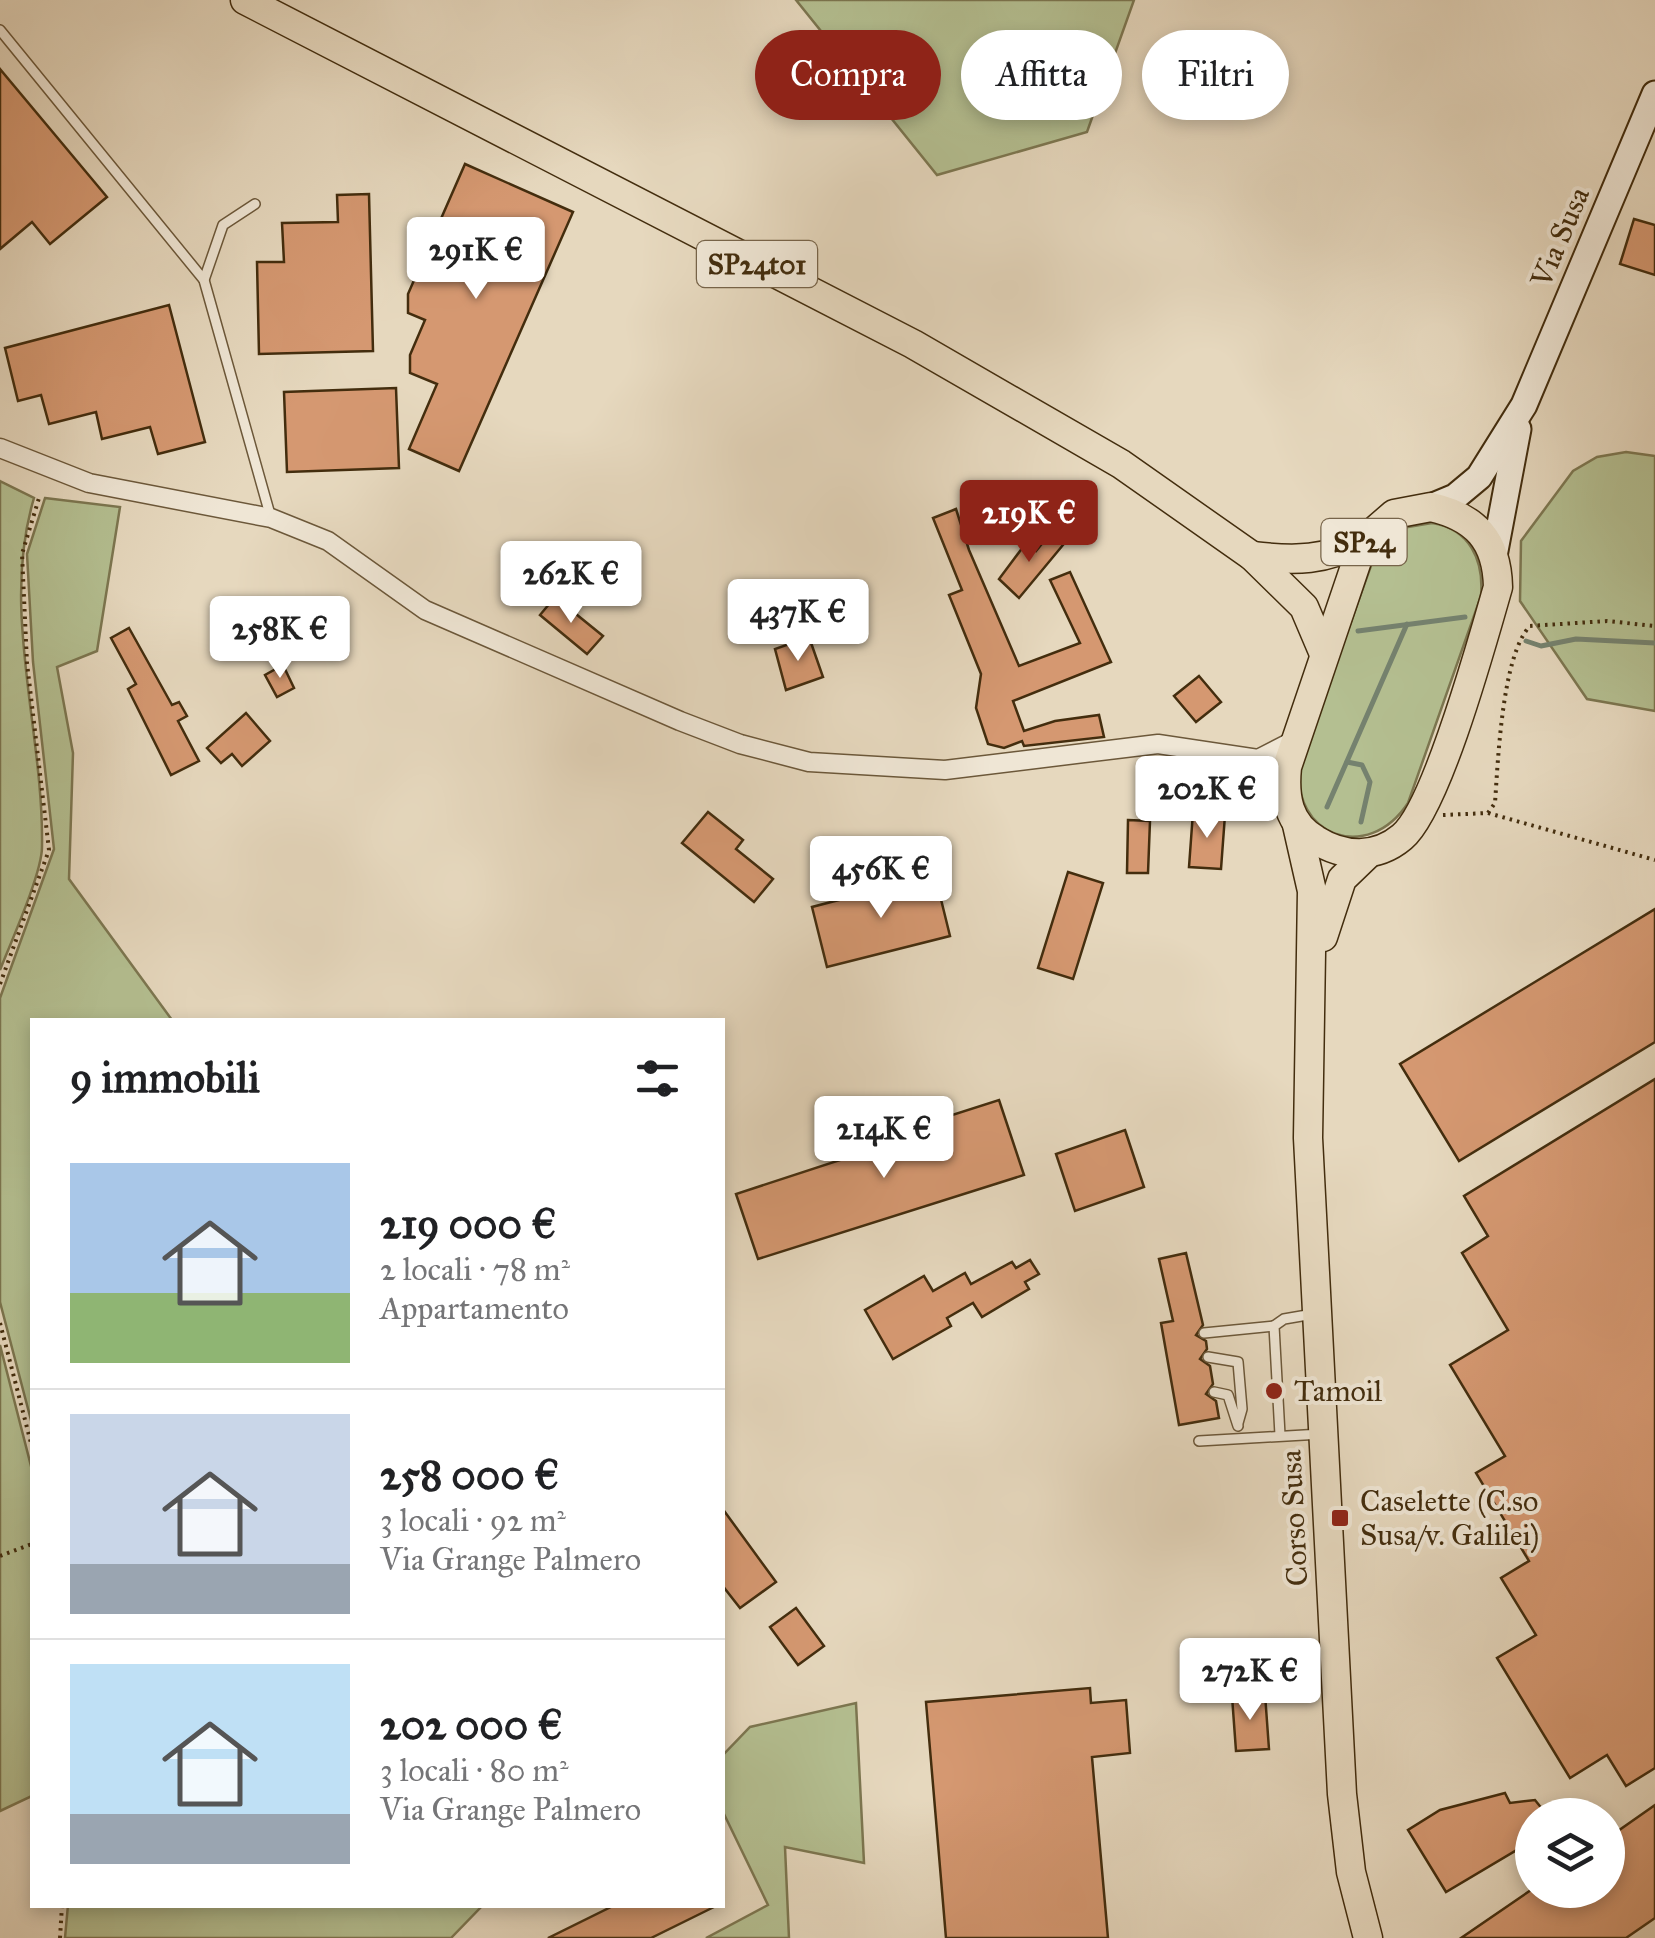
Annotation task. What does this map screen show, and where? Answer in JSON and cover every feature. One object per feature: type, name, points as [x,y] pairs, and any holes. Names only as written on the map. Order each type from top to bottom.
[{"type":"main road","name":"SP24t01","points":[[245,0],[1019,403],[1121,464],[1252,556],[1304,606],[1324,654]]},
{"type":"main road","name":"Via Susa","points":[[1430,507],[1455,496],[1479,476],[1524,404],[1655,94]]},
{"type":"main road","name":"Via Susa","points":[[1494,556],[1524,404]]},
{"type":"main road","name":"SP24","points":[[1297,825],[1285,791],[1294,741],[1364,540],[1379,522],[1394,514],[1430,507],[1473,523],[1494,556],[1498,587],[1419,818],[1403,836],[1369,853]]},
{"type":"main road","name":"SP24t01","points":[[1252,556],[1308,561],[1342,552],[1364,540]]},
{"type":"main road","points":[[1297,825],[1328,848],[1346,854],[1369,853]]},
{"type":"main road","name":"Corso Susa","points":[[1297,825],[1312,891],[1314,973],[1306,1072],[1342,1794],[1352,1872],[1368,1938]]},
{"type":"main road","name":"Corso Susa","points":[[1314,973],[1342,879],[1369,853]]},
{"type":"street","points":[[0,448],[89,483],[271,518],[328,540],[424,610],[680,721],[740,744],[809,762],[946,770],[1158,744],[1222,757],[1258,759],[1294,741]]},
{"type":"street","points":[[1222,757],[1285,791]]},
{"type":"lane","points":[[0,30],[204,280],[271,518]]},
{"type":"lane","points":[[204,280],[223,225],[254,204]]},
{"type":"lane","points":[[1204,1333],[1274,1326],[1284,1318],[1316,1314]]},
{"type":"lane","points":[[1274,1326],[1280,1436]]},
{"type":"lane","points":[[1208,1357],[1238,1362],[1242,1409],[1238,1423]]},
{"type":"lane","points":[[1214,1392],[1228,1395],[1239,1438]]},
{"type":"lane","points":[[1200,1441],[1322,1434]]},
{"type":"path","points":[[0,984],[48,850],[28,663],[22,554],[39,498]]},
{"type":"path","points":[[1488,813],[1495,802],[1500,724],[1522,635],[1542,623],[1607,621],[1655,626]]},
{"type":"path","points":[[1459,813],[1488,813],[1655,860]]},
{"type":"path","points":[[0,1324],[30,1439]]},
{"type":"path","points":[[0,1556],[30,1545]]},
{"type":"path","points":[[60,1938],[62,1908]]},
{"type":"green space","points":[[796,0],[1134,0],[1122,34],[1122,30],[961,30],[961,120],[1091,120],[1087,132],[937,175],[893,120],[941,120],[941,30],[820,30]]},
{"type":"green space","points":[[1626,452],[1655,456],[1655,711],[1587,699],[1520,601],[1521,541],[1573,471],[1597,457]]},
{"type":"green space","points":[[0,481],[34,498],[21,584],[42,847],[32,890],[0,970]]},
{"type":"green space","points":[[45,498],[120,507],[97,651],[57,667],[73,753],[69,879],[171,1018],[30,1018],[30,1416],[0,1302],[0,998],[54,849],[33,662],[27,554]]},
{"type":"green space","points":[[1432,523],[1456,532],[1472,548],[1480,570],[1481,596],[1408,803],[1391,822],[1373,833],[1354,837],[1335,834],[1319,825],[1307,809],[1300,789],[1300,764],[1377,549],[1402,528]]},
{"type":"green space","points":[[0,1345],[30,1462],[30,1797],[0,1811]]},
{"type":"green space","points":[[856,1703],[864,1863],[785,1847],[789,1938],[706,1938],[768,1905],[725,1816],[725,1753],[750,1727]]},
{"type":"green space","points":[[68,1908],[480,1908],[451,1938],[65,1938]]},
{"type":"building","points":[[0,69],[107,197],[50,244],[32,222],[0,249]]},
{"type":"building","points":[[465,164],[573,212],[459,471],[409,449],[437,384],[410,373],[410,355],[425,320],[408,313],[408,294]]},
{"type":"building","points":[[369,194],[373,351],[259,354],[257,262],[284,262],[282,223],[338,222],[337,195]]},
{"type":"building","points":[[1634,219],[1655,225],[1655,275],[1620,264]]},
{"type":"building","points":[[169,305],[205,442],[158,454],[150,427],[102,439],[96,412],[49,424],[41,395],[18,401],[5,348]]},
{"type":"building","points":[[396,388],[399,468],[287,472],[284,392]]},
{"type":"building","points":[[956,509],[969,550],[1019,666],[1080,643],[1050,580],[1070,572],[1111,662],[1013,701],[1024,731],[1055,721],[1099,715],[1104,737],[1024,746],[1022,741],[1004,748],[988,744],[976,708],[981,674],[949,595],[962,590],[933,518]]},
{"type":"building","points":[[1050,534],[1063,545],[1019,598],[999,579],[1026,543],[1036,551]]},
{"type":"building","points":[[555,597],[603,636],[587,654],[540,615]]},
{"type":"building","points":[[129,628],[172,705],[179,702],[187,716],[178,721],[199,761],[171,775],[128,689],[136,684],[111,638]]},
{"type":"building","points":[[809,637],[823,677],[786,690],[775,649]]},
{"type":"building","points":[[283,665],[294,688],[277,697],[265,675]]},
{"type":"building","points":[[1199,676],[1221,702],[1196,722],[1174,696]]},
{"type":"building","points":[[246,713],[270,741],[242,766],[232,754],[221,763],[207,748]]},
{"type":"building","points":[[708,812],[743,840],[736,849],[773,879],[754,902],[682,843]]},
{"type":"building","points":[[1193,812],[1225,815],[1221,869],[1189,867]]},
{"type":"building","points":[[1128,820],[1150,821],[1148,873],[1127,873]]},
{"type":"building","points":[[1068,872],[1103,883],[1073,979],[1038,968]]},
{"type":"building","points":[[935,875],[950,936],[827,967],[812,907]]},
{"type":"building","points":[[1655,909],[1655,1042],[1459,1161],[1400,1064]]},
{"type":"building","points":[[1655,1079],[1655,1768],[1626,1786],[1607,1755],[1570,1778],[1497,1658],[1536,1635],[1501,1578],[1529,1561],[1476,1473],[1505,1456],[1450,1365],[1508,1330],[1462,1253],[1488,1236],[1464,1196]]},
{"type":"building","points":[[999,1100],[1024,1175],[758,1259],[736,1194],[880,1147],[877,1139]]},
{"type":"building","points":[[1125,1130],[1144,1187],[1075,1211],[1056,1154]]},
{"type":"building","points":[[1186,1253],[1203,1325],[1196,1335],[1206,1341],[1207,1349],[1200,1359],[1210,1366],[1213,1384],[1206,1394],[1216,1401],[1219,1418],[1179,1425],[1161,1323],[1173,1321],[1159,1259]]},
{"type":"building","points":[[1030,1260],[1039,1274],[1025,1282],[1029,1289],[982,1317],[973,1303],[947,1318],[951,1326],[893,1359],[865,1310],[924,1276],[933,1291],[965,1273],[971,1284],[1012,1262],[1016,1268]]},
{"type":"building","points":[[725,1512],[776,1582],[740,1608],[725,1589]]},
{"type":"building","points":[[796,1608],[824,1646],[798,1665],[770,1627]]},
{"type":"building","points":[[1090,1688],[1091,1703],[1126,1700],[1130,1753],[1092,1757],[1108,1938],[946,1938],[926,1702]]},
{"type":"building","points":[[1265,1694],[1269,1749],[1236,1751],[1232,1696]]},
{"type":"building","points":[[1505,1793],[1510,1803],[1515,1802],[1515,1851],[1446,1892],[1408,1830],[1440,1810]]},
{"type":"building","points":[[1655,1805],[1655,1918],[1626,1938],[1461,1938],[1515,1901],[1515,1908],[1625,1908],[1625,1826]]},
{"type":"building","points":[[609,1908],[712,1908],[651,1938],[548,1938]]},
{"type":"waterway","points":[[1358,631],[1465,617]]},
{"type":"waterway","points":[[1327,807],[1407,624]]},
{"type":"waterway","points":[[1526,641],[1541,646],[1576,639],[1655,643]]},
{"type":"waterway","points":[[1347,762],[1362,765],[1370,782],[1361,822]]},
{"type":"place","name":"Tamoil","points":[[1274,1391]]},
{"type":"place","name":"Caselette (C.so Susa/v. Galilei)","points":[[1340,1518]]}]
